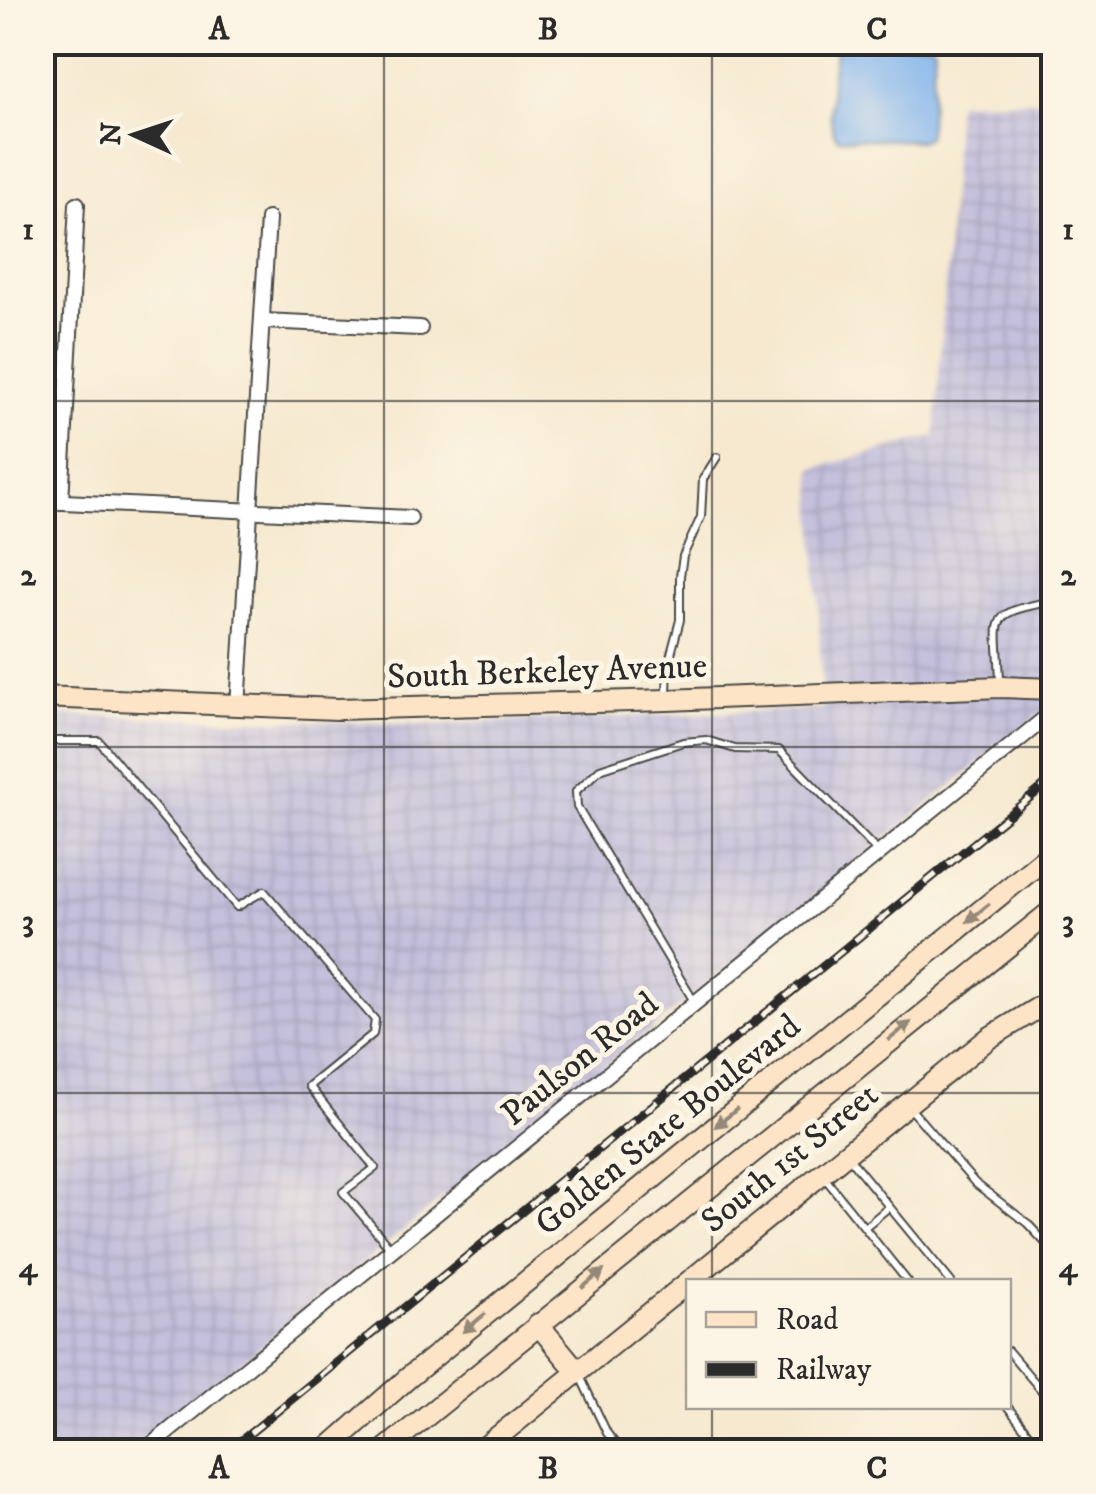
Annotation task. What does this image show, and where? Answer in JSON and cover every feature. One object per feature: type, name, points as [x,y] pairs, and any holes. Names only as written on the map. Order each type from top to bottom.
[{"type":"main road","name":"South Berkeley Avenue","points":[[42,697],[337,708],[1054,688]]},
{"type":"main road","name":"Golden State Boulevard","points":[[324,1452],[408,1378],[1054,851]]},
{"type":"main road","points":[[382,1452],[1054,909]]},
{"type":"main road","name":"South 1st Street","points":[[690,1279],[1002,1028],[1054,998]]},
{"type":"main road","name":"South 1st Street","points":[[479,1452],[686,1282]]},
{"type":"main road","points":[[538,1324],[578,1371]]},
{"type":"street","points":[[61,502],[77,204]]},
{"type":"street","points":[[238,706],[268,218]]},
{"type":"street","points":[[262,321],[420,328]]},
{"type":"street","points":[[42,501],[410,518]]},
{"type":"street","name":"Paulson Road","points":[[142,1452],[1054,711]]},
{"type":"lane","points":[[666,700],[668,665],[680,620],[684,556],[701,518],[703,480],[717,458]]},
{"type":"lane","points":[[1001,687],[1001,616],[1010,609],[1054,601]]},
{"type":"lane","points":[[695,1003],[577,807],[576,791],[600,768],[695,741],[706,740],[735,749],[780,750],[879,853]]},
{"type":"lane","points":[[42,741],[99,741],[237,907],[264,891],[375,1020],[373,1034],[310,1086],[375,1168],[343,1192],[391,1250]]},
{"type":"lane","points":[[906,1104],[975,1183],[1027,1224],[1054,1252]]},
{"type":"lane","points":[[845,1153],[949,1279]]},
{"type":"lane","points":[[820,1172],[906,1279]]},
{"type":"lane","points":[[864,1227],[889,1207]]},
{"type":"lane","points":[[1011,1355],[1054,1406]]},
{"type":"lane","points":[[578,1371],[607,1434],[622,1452]]},
{"type":"lane","points":[[1009,1409],[1043,1452]]},
{"type":"shaded area","points":[[1053,100],[1053,703],[132,1451],[43,1452],[43,715],[427,724],[823,709],[812,469],[935,436],[957,102]]},
{"type":"water","points":[[839,43],[930,43],[935,48],[928,137],[920,141],[837,138],[831,119],[830,91]]},
{"type":"railway","points":[[227,1452],[1054,778]]}]
